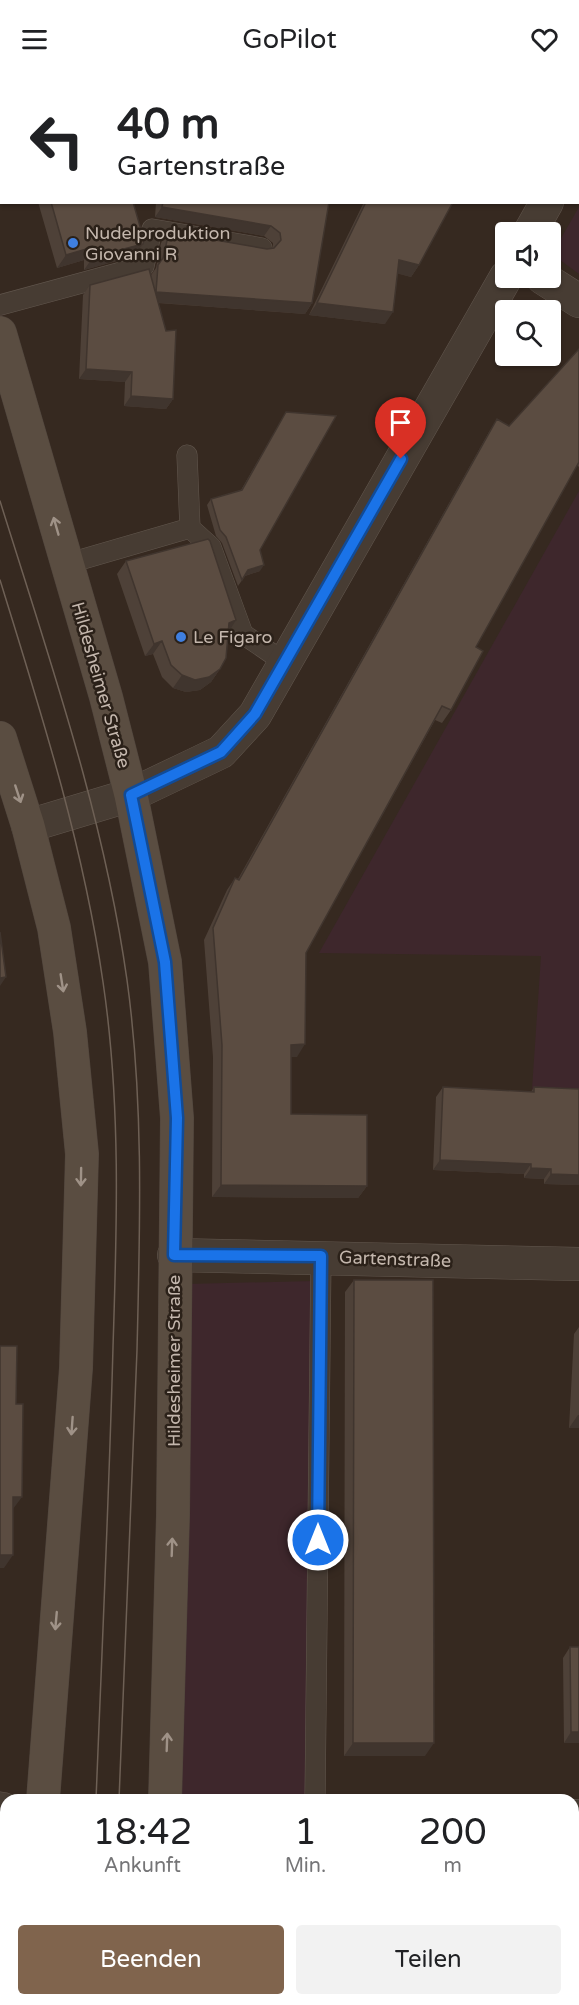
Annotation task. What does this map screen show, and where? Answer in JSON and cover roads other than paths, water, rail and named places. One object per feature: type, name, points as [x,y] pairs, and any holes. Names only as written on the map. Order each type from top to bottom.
[{"type":"main road","name":"Hildesheimer Straße","points":[[0,333],[131,795],[165,962],[177,1118],[173,1515],[165,1794]]},
{"type":"main road","points":[[0,738],[28,826],[54,928],[70,1032],[82,1154],[75,1380],[50,1679],[43,1794]]},
{"type":"street","points":[[536,222],[546,204]]},
{"type":"street","points":[[28,826],[131,795],[221,752],[255,714],[500,288]]},
{"type":"street","points":[[559,288],[579,301]]},
{"type":"street","name":"Gartenstraße","points":[[174,1255],[321,1256],[579,1264]]},
{"type":"lane","points":[[0,305],[144,266],[152,229],[262,248]]},
{"type":"lane","points":[[188,455],[190,528],[211,548],[243,634],[285,662]]},
{"type":"lane","points":[[66,564],[190,528]]},
{"type":"lane","points":[[315,1794],[321,1256]]},
{"type":"tram line","points":[[0,501],[56,678],[90,798],[117,919],[132,1026],[140,1165],[139,1258],[119,1794]]},
{"type":"tram line","points":[[0,580],[45,729],[84,880],[103,982],[113,1073],[116,1256],[96,1794]]},
{"type":"place","name":"Nudelproduktion Giovanni R","points":[[73,243]]},
{"type":"place","name":"Le Figaro","points":[[181,637]]}]
